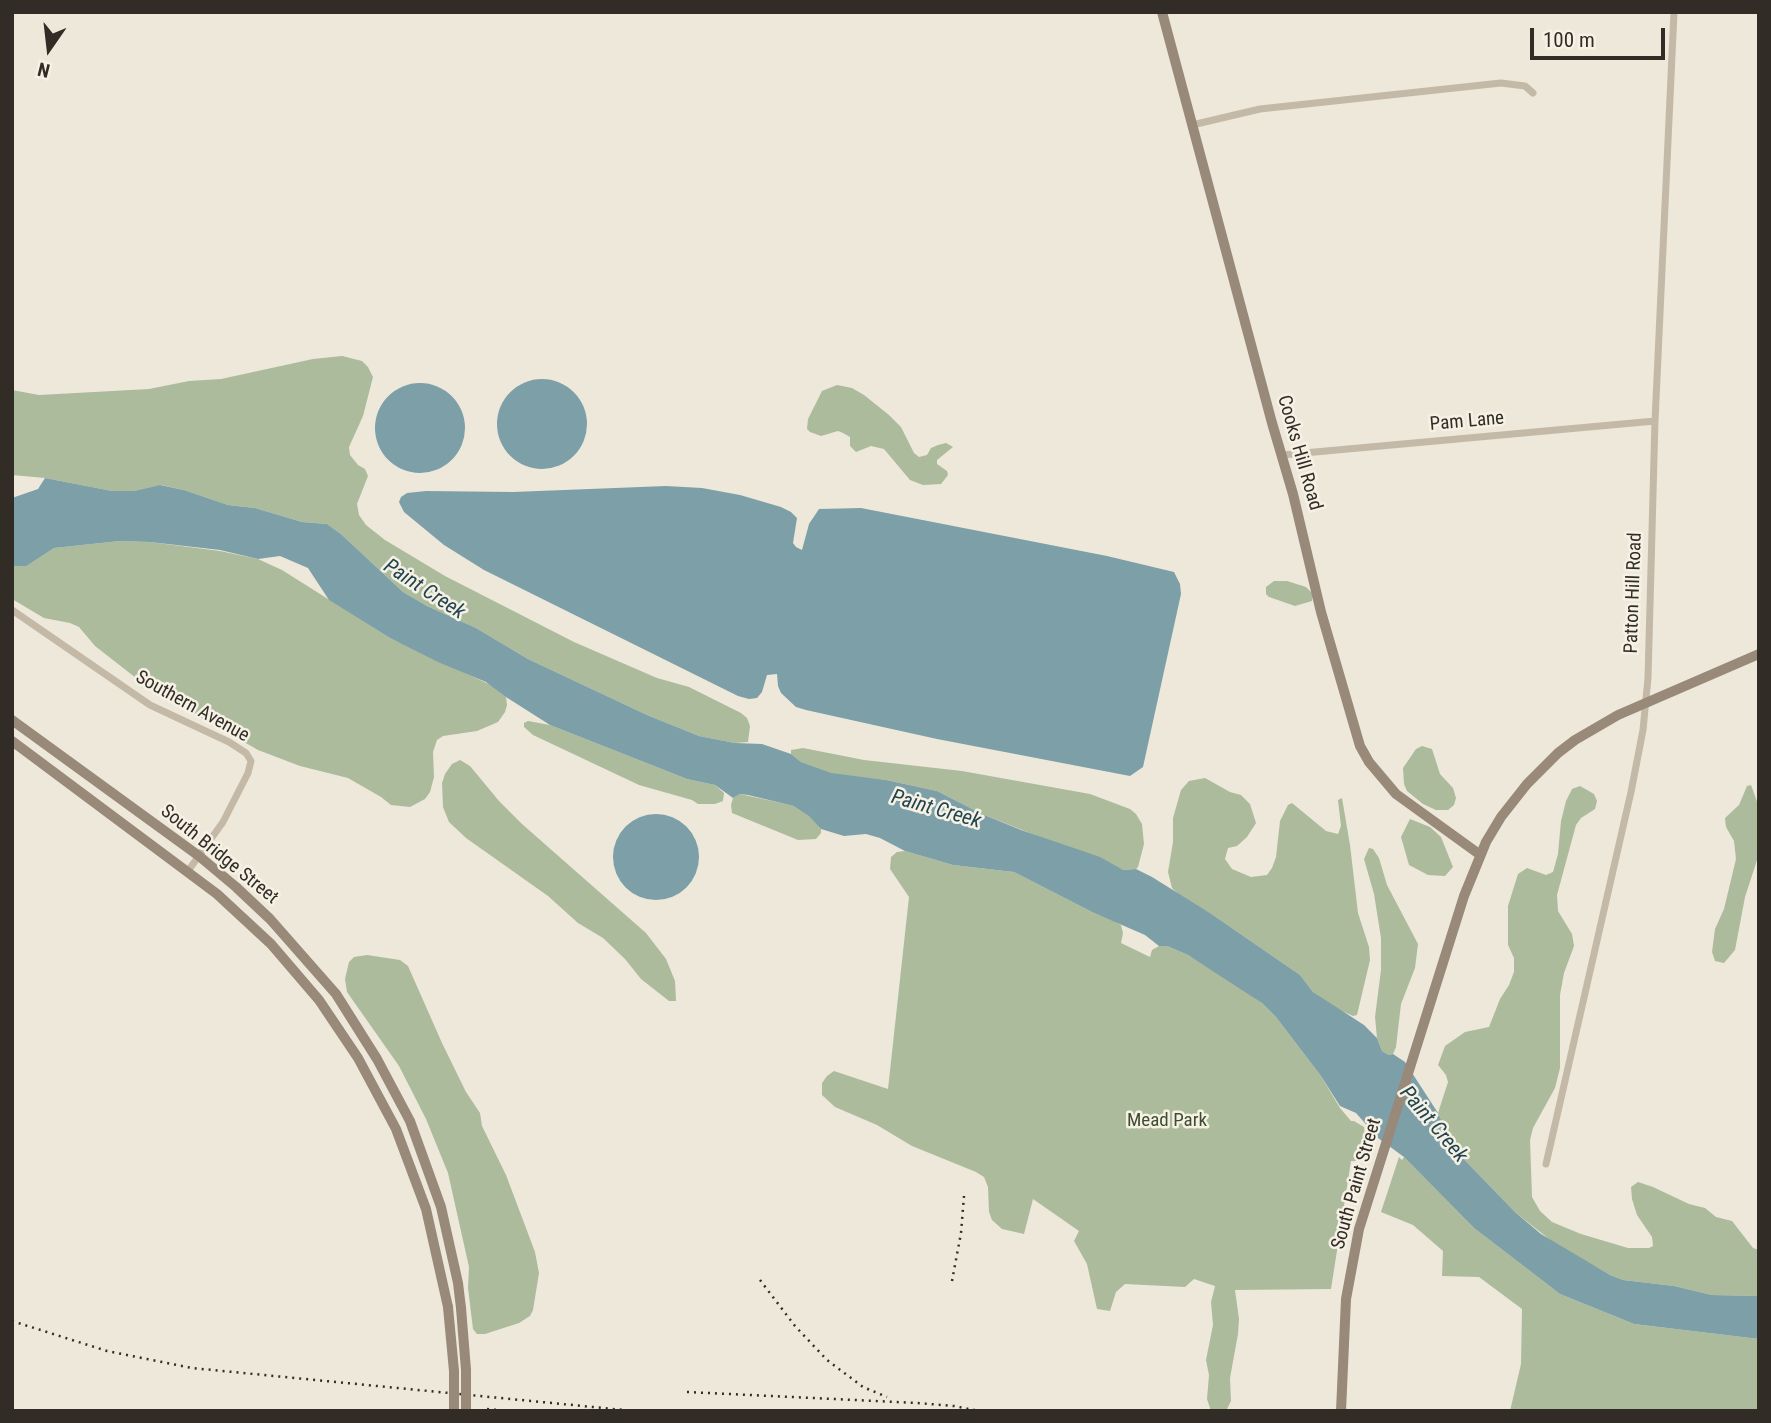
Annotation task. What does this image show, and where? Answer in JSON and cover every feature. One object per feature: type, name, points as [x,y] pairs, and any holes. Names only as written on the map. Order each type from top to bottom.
[{"type":"main road","name":"Cooks Hill Road","points":[[1162,12],[1282,455],[1321,612],[1360,746],[1369,762],[1396,794],[1479,854]]},
{"type":"main road","name":"South Paint Street","points":[[1341,1411],[1348,1283],[1359,1229],[1479,854],[1513,801],[1558,753],[1618,715],[1759,654]]},
{"type":"main road","name":"South Bridge Street","points":[[12,720],[199,856],[270,919],[336,994],[377,1059],[410,1121],[438,1196],[458,1283],[466,1370],[466,1411]]},
{"type":"main road","name":"South Bridge Street","points":[[12,741],[188,871],[243,917],[285,959],[319,1000],[358,1058],[396,1129],[422,1197],[435,1244],[448,1307],[454,1371],[454,1411]]},
{"type":"street","name":"Patton Hill Road","points":[[1546,1164],[1631,792],[1641,740],[1648,678],[1655,421],[1674,12]]},
{"type":"street","points":[[1192,125],[1260,109],[1502,83],[1525,86],[1533,93]]},
{"type":"street","name":"Pam Lane","points":[[1282,455],[1655,421]]},
{"type":"street","name":"Southern Avenue","points":[[12,610],[150,705],[229,742],[246,753],[251,761],[248,773],[223,822],[188,871]]},
{"type":"green space","points":[[342,356],[362,361],[373,377],[363,416],[349,447],[350,455],[365,469],[368,476],[357,504],[359,515],[366,525],[385,540],[445,576],[574,642],[657,678],[689,687],[741,713],[750,726],[748,742],[735,743],[699,736],[647,715],[528,659],[476,628],[403,592],[327,524],[302,522],[255,508],[228,505],[161,485],[134,491],[112,491],[45,478],[12,475],[12,390],[39,395],[149,389],[189,381],[221,379],[313,359]]},
{"type":"green space","points":[[837,385],[852,388],[889,415],[901,427],[914,453],[919,457],[927,455],[931,448],[938,445],[946,443],[953,447],[937,460],[937,464],[947,471],[948,475],[941,484],[923,485],[910,480],[884,449],[871,446],[856,452],[850,446],[850,437],[843,433],[838,431],[821,436],[810,432],[807,429],[808,419],[822,391]]},
{"type":"green space","points":[[120,541],[220,551],[258,559],[282,570],[390,638],[493,686],[506,697],[505,712],[498,722],[477,731],[443,736],[437,740],[433,752],[434,777],[430,792],[425,799],[410,807],[391,805],[348,778],[300,766],[258,750],[145,685],[95,646],[79,627],[44,618],[12,599],[12,566],[26,565],[54,548]]},
{"type":"green space","points":[[1274,581],[1287,581],[1306,587],[1313,594],[1312,601],[1295,606],[1269,597],[1266,587]]},
{"type":"green space","points":[[528,721],[550,725],[687,779],[715,785],[724,793],[723,801],[698,804],[639,785],[533,735],[524,727],[524,723]]},
{"type":"green space","points":[[1422,746],[1432,749],[1440,774],[1453,788],[1456,798],[1454,805],[1448,810],[1436,810],[1423,804],[1407,791],[1404,784],[1403,768],[1416,749]]},
{"type":"green space","points":[[803,748],[864,760],[962,771],[1090,794],[1130,809],[1136,814],[1142,824],[1144,844],[1138,867],[1123,870],[982,814],[937,791],[886,780],[831,774],[801,762],[791,754],[791,750]]},
{"type":"green space","points":[[460,760],[470,766],[522,824],[646,933],[666,959],[675,981],[676,1001],[669,1001],[641,979],[603,938],[578,923],[548,896],[466,838],[449,822],[443,807],[442,783],[452,764]]},
{"type":"green space","points":[[1205,778],[1241,795],[1250,804],[1256,823],[1237,846],[1228,848],[1225,859],[1232,869],[1251,877],[1267,875],[1272,868],[1280,821],[1288,805],[1292,803],[1326,831],[1338,834],[1341,826],[1338,800],[1342,798],[1358,913],[1369,947],[1370,960],[1357,1015],[1353,1016],[1335,1008],[1313,992],[1300,975],[1213,915],[1181,897],[1172,888],[1168,872],[1173,842],[1173,818],[1181,790],[1189,781]]},
{"type":"green space","points":[[1751,785],[1759,807],[1759,854],[1745,897],[1735,950],[1724,963],[1715,961],[1712,952],[1715,929],[1724,909],[1736,859],[1734,841],[1726,827],[1725,818],[1739,805],[1747,786]]},
{"type":"green space","points":[[1580,786],[1594,794],[1597,801],[1595,809],[1581,818],[1576,825],[1557,895],[1558,911],[1572,934],[1574,946],[1564,973],[1560,995],[1560,1068],[1555,1088],[1533,1128],[1530,1140],[1532,1197],[1540,1211],[1552,1222],[1628,1248],[1653,1246],[1652,1237],[1637,1215],[1632,1199],[1631,1187],[1638,1182],[1705,1208],[1716,1217],[1732,1221],[1753,1248],[1759,1250],[1759,1296],[1712,1295],[1674,1286],[1623,1280],[1558,1246],[1516,1213],[1454,1149],[1438,1113],[1448,1082],[1438,1065],[1445,1046],[1465,1032],[1489,1027],[1514,972],[1514,958],[1508,945],[1508,906],[1518,874],[1527,868],[1546,875],[1553,872],[1566,801],[1572,789]]},
{"type":"green space","points":[[740,794],[795,806],[810,816],[821,829],[821,833],[816,839],[798,840],[732,813],[733,798]]},
{"type":"green space","points":[[1410,819],[1430,827],[1441,837],[1453,867],[1445,876],[1428,875],[1409,865],[1401,837]]},
{"type":"green space","points":[[1369,848],[1373,849],[1379,858],[1387,885],[1418,944],[1415,968],[1401,1004],[1396,1047],[1393,1054],[1389,1055],[1382,1051],[1377,1038],[1375,1017],[1381,970],[1381,938],[1374,894],[1364,859]]},
{"type":"green space","name":"Mead Park","points":[[905,851],[953,865],[1014,872],[1121,925],[1121,943],[1150,957],[1152,950],[1167,946],[1230,980],[1262,1003],[1276,1017],[1321,1076],[1340,1108],[1351,1121],[1364,1127],[1366,1145],[1363,1154],[1356,1161],[1351,1161],[1331,1289],[1235,1290],[1238,1334],[1230,1378],[1231,1401],[1226,1411],[1211,1411],[1207,1399],[1209,1375],[1206,1360],[1213,1325],[1211,1302],[1215,1286],[1194,1279],[1185,1287],[1125,1284],[1116,1292],[1110,1311],[1097,1309],[1087,1264],[1074,1241],[1079,1231],[1033,1199],[1024,1234],[1002,1229],[992,1220],[989,1212],[988,1187],[984,1177],[912,1146],[877,1125],[835,1107],[822,1095],[822,1083],[834,1071],[888,1089],[909,897],[890,869],[891,857],[897,852]]},
{"type":"green space","points":[[367,955],[400,960],[408,966],[466,1092],[480,1113],[482,1126],[506,1175],[535,1252],[539,1273],[533,1310],[530,1316],[519,1323],[485,1334],[477,1334],[473,1329],[468,1288],[469,1267],[448,1173],[426,1119],[399,1066],[347,992],[345,979],[349,962],[354,957]]},
{"type":"green space","points":[[1399,1157],[1402,1160],[1404,1157],[1474,1228],[1560,1294],[1634,1324],[1759,1339],[1759,1411],[1510,1411],[1521,1364],[1522,1309],[1479,1277],[1442,1276],[1443,1251],[1413,1225],[1381,1212]]},
{"type":"water","points":[[542,379],[559,382],[574,392],[584,407],[587,424],[584,441],[574,456],[559,466],[542,469],[525,466],[510,456],[500,441],[497,424],[500,407],[510,392],[525,382]]},
{"type":"water","points":[[420,383],[437,386],[452,396],[462,411],[465,428],[462,445],[452,460],[437,470],[420,473],[403,470],[388,460],[378,445],[375,428],[378,411],[388,396],[403,386]]},
{"type":"water","name":"Paint Creek","points":[[45,478],[112,491],[134,491],[160,485],[228,505],[255,508],[302,522],[327,524],[403,592],[476,628],[528,659],[647,715],[699,736],[735,743],[762,744],[831,773],[886,780],[937,791],[1021,830],[1100,857],[1123,870],[1136,869],[1152,877],[1300,975],[1313,992],[1364,1025],[1377,1038],[1382,1051],[1405,1062],[1438,1113],[1454,1149],[1516,1213],[1541,1234],[1623,1280],[1674,1286],[1712,1295],[1759,1296],[1759,1339],[1634,1324],[1560,1294],[1474,1228],[1404,1157],[1378,1138],[1356,1113],[1340,1106],[1321,1076],[1262,1003],[1188,955],[1167,946],[1159,946],[1145,935],[1092,912],[1014,872],[953,865],[905,851],[866,834],[844,836],[821,829],[809,816],[794,806],[748,795],[740,794],[733,798],[715,785],[687,779],[550,725],[486,682],[390,638],[329,600],[308,568],[280,556],[258,559],[220,550],[120,541],[54,548],[26,566],[12,566],[12,498],[38,489]]},
{"type":"water","points":[[666,486],[702,488],[781,507],[797,518],[793,543],[802,550],[809,524],[819,509],[861,508],[1107,556],[1174,572],[1181,594],[1143,767],[1130,776],[937,739],[806,710],[796,707],[781,693],[777,674],[767,675],[762,692],[757,698],[738,696],[484,570],[444,545],[404,512],[399,502],[407,493],[426,491],[513,492]]},
{"type":"water","points":[[656,814],[672,818],[686,827],[695,841],[699,857],[695,873],[686,887],[672,896],[656,900],[640,896],[626,887],[617,873],[613,857],[617,841],[626,827],[640,818]]},
{"type":"railway","points":[[952,1281],[961,1233],[964,1196]]},
{"type":"railway","points":[[760,1280],[795,1326],[827,1360],[863,1387],[887,1397]]},
{"type":"railway","points":[[12,1321],[107,1351],[192,1368],[634,1411]]},
{"type":"railway","points":[[687,1392],[917,1403],[979,1411]]},
{"type":"railway","points":[[487,1409],[509,1411]]}]
